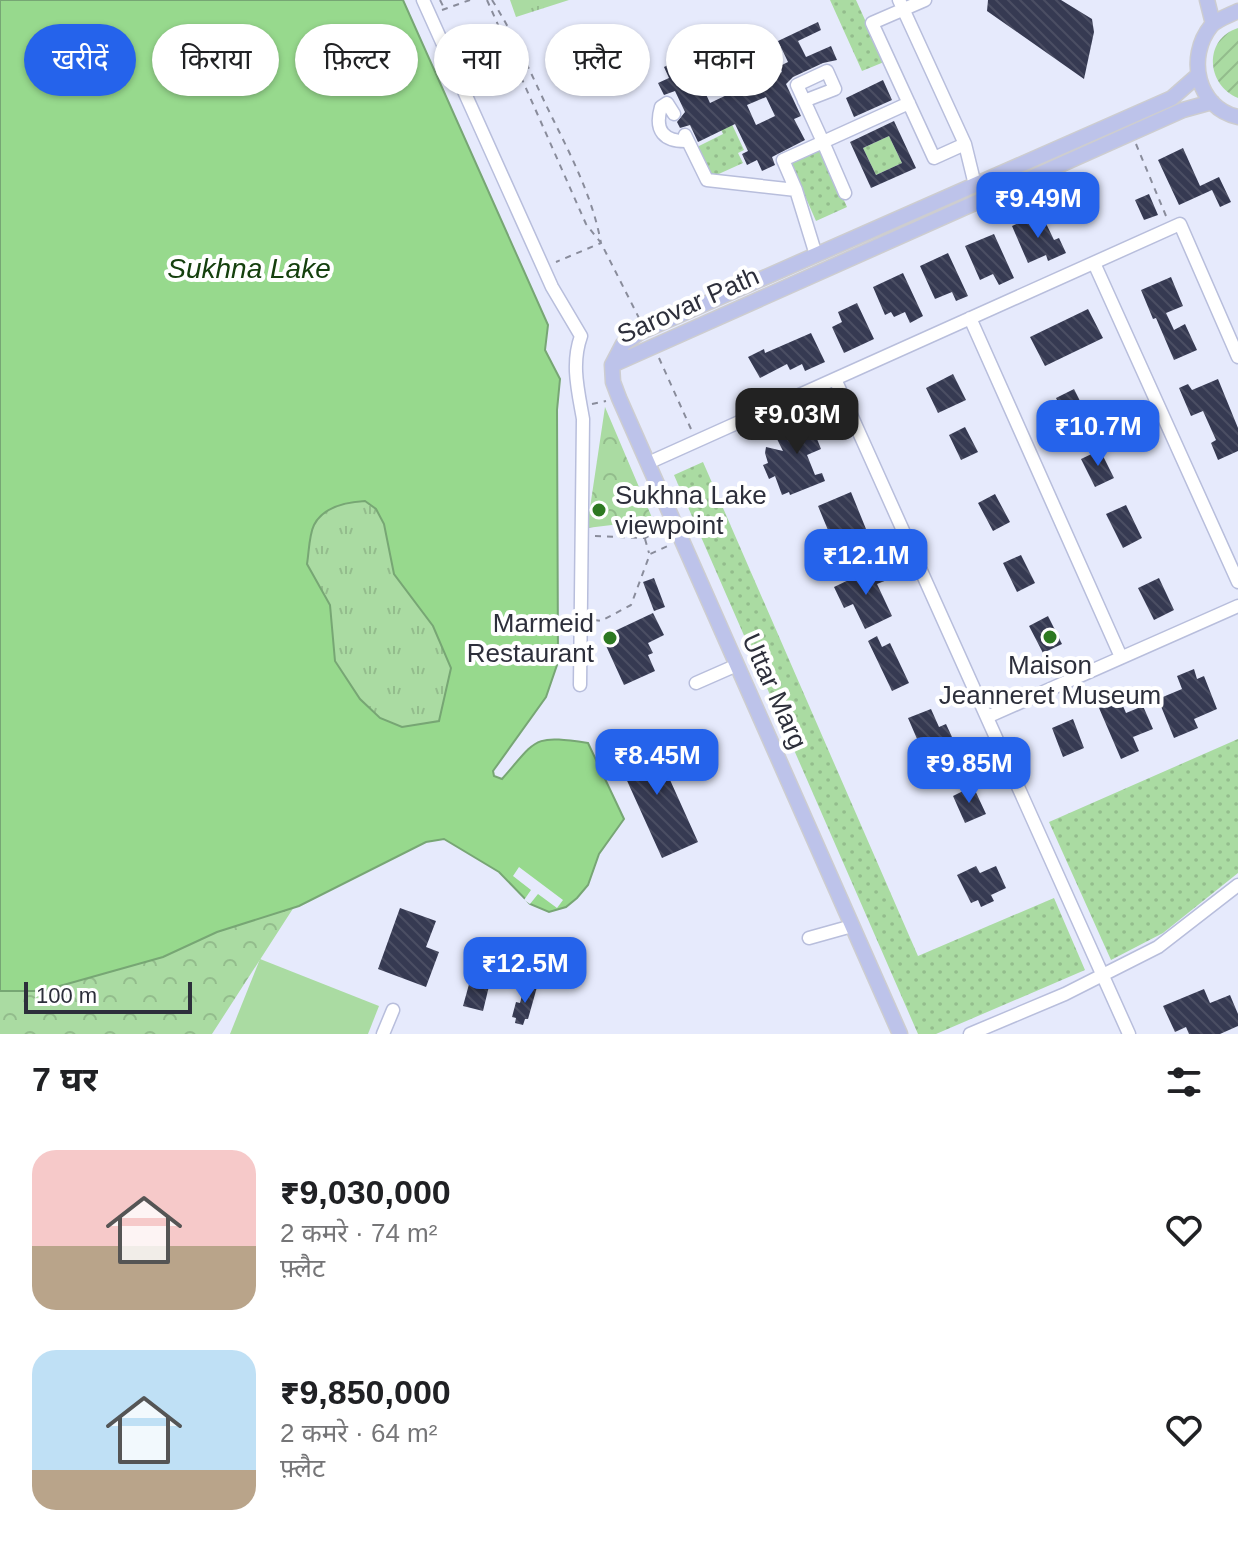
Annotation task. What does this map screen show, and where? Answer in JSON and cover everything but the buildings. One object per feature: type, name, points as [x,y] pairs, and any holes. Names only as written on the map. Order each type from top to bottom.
[{"type":"main road","points":[[1207,0],[1213,24]]},
{"type":"main road","points":[[1238,11],[1213,24],[1198,48],[1197,76],[1212,102],[1238,117]]},
{"type":"main road","name":"Sarovar Path","points":[[612,365],[623,344],[646,330],[1172,98],[1197,76]]},
{"type":"main road","name":"Sarovar Path","points":[[612,365],[1183,110],[1212,102]]},
{"type":"main road","name":"Uttar Marg","points":[[612,365],[613,382],[619,398],[900,1034]]},
{"type":"street","points":[[423,0],[544,267],[581,336],[575,353],[576,383],[583,419],[580,685]]},
{"type":"street","points":[[925,0],[901,5],[872,23],[934,158],[965,144]]},
{"type":"street","points":[[901,5],[965,144],[975,185]]},
{"type":"street","points":[[804,101],[845,193]]},
{"type":"street","points":[[674,114],[667,103],[661,107],[659,130],[669,140],[686,138],[707,180],[796,190]]},
{"type":"street","points":[[816,255],[796,190],[783,160],[909,103]]},
{"type":"street","points":[[648,463],[1180,224],[1238,357]]},
{"type":"street","points":[[1094,263],[1238,582]]},
{"type":"street","points":[[970,318],[1121,657]]},
{"type":"street","points":[[835,379],[1129,1034]]},
{"type":"street","points":[[987,717],[1238,606]]},
{"type":"street","points":[[696,683],[737,665]]},
{"type":"street","points":[[970,1034],[1065,994],[1158,947],[1238,885]]},
{"type":"street","points":[[809,938],[852,926]]},
{"type":"street","points":[[383,1034],[393,1010]]},
{"type":"path","points":[[442,0],[444,9]]},
{"type":"path","points":[[430,15],[470,0]]},
{"type":"path","points":[[487,0],[586,224],[601,243],[646,330]]},
{"type":"path","points":[[492,0],[517,42],[581,177],[596,215],[601,243]]},
{"type":"path","points":[[1131,133],[1172,228]]},
{"type":"path","points":[[544,267],[601,243]]},
{"type":"path","points":[[654,347],[696,441]]},
{"type":"path","points":[[581,405],[619,398]]},
{"type":"path","points":[[581,535],[645,538],[674,524]]},
{"type":"path","points":[[580,619],[601,621],[631,605],[650,554],[645,538]]},
{"type":"path","points":[[650,554],[682,540]]},
{"type":"green space","points":[[510,0],[569,0],[516,17]]},
{"type":"green space","points":[[830,0],[856,0],[884,62],[862,71]]},
{"type":"green space","points":[[1238,28],[1238,98],[1227,92],[1220,83],[1213,62],[1219,42]]},
{"type":"green space","points":[[729,118],[744,150],[738,153],[743,163],[712,177],[697,147],[723,134],[718,123]]},
{"type":"green space","points":[[889,136],[902,163],[876,175],[863,148]]},
{"type":"green space","points":[[821,149],[847,207],[816,221],[790,162]]},
{"type":"green space","points":[[605,407],[653,520],[587,528]]},
{"type":"green space","points":[[703,462],[918,956],[1054,898],[1085,970],[936,1034],[918,1034],[674,475]]},
{"type":"green space","points":[[365,501],[376,509],[384,524],[394,574],[433,626],[451,668],[440,721],[402,727],[380,718],[360,699],[335,660],[330,605],[307,564],[310,539],[314,525],[323,514],[343,504]]},
{"type":"green space","points":[[1238,739],[1238,873],[1163,933],[1111,960],[1049,822]]},
{"type":"green space","points":[[294,907],[212,1034],[0,1034],[0,991],[42,991],[163,957],[217,932]]},
{"type":"green space","points":[[260,959],[379,1006],[368,1034],[230,1034]]},
{"type":"water","name":"Sukhna Lake","points":[[0,0],[403,0],[414,24],[295,24],[295,96],[418,96],[418,34],[434,69],[434,96],[446,96],[548,325],[545,350],[560,379],[557,410],[558,662],[546,697],[493,771],[494,776],[502,779],[530,747],[546,740],[588,743],[624,819],[599,854],[588,885],[566,907],[549,912],[530,904],[499,872],[444,839],[426,842],[299,906],[217,932],[163,957],[42,991],[0,991]],"holes":[[[365,501],[376,509],[384,524],[394,574],[433,626],[451,668],[439,721],[402,727],[380,718],[360,699],[335,661],[330,605],[307,564],[314,525],[323,514],[336,507]]]},
{"type":"pier","points":[[519,867],[563,900],[557,908],[538,894],[530,904],[524,900],[531,890],[513,876]]},
{"type":"place","name":"Sukhna Lake viewpoint","points":[[599,510]]},
{"type":"place","name":"Maison Jeanneret Museum","points":[[1050,637]]},
{"type":"place","name":"Marmeid Restaurant","points":[[610,638]]}]
